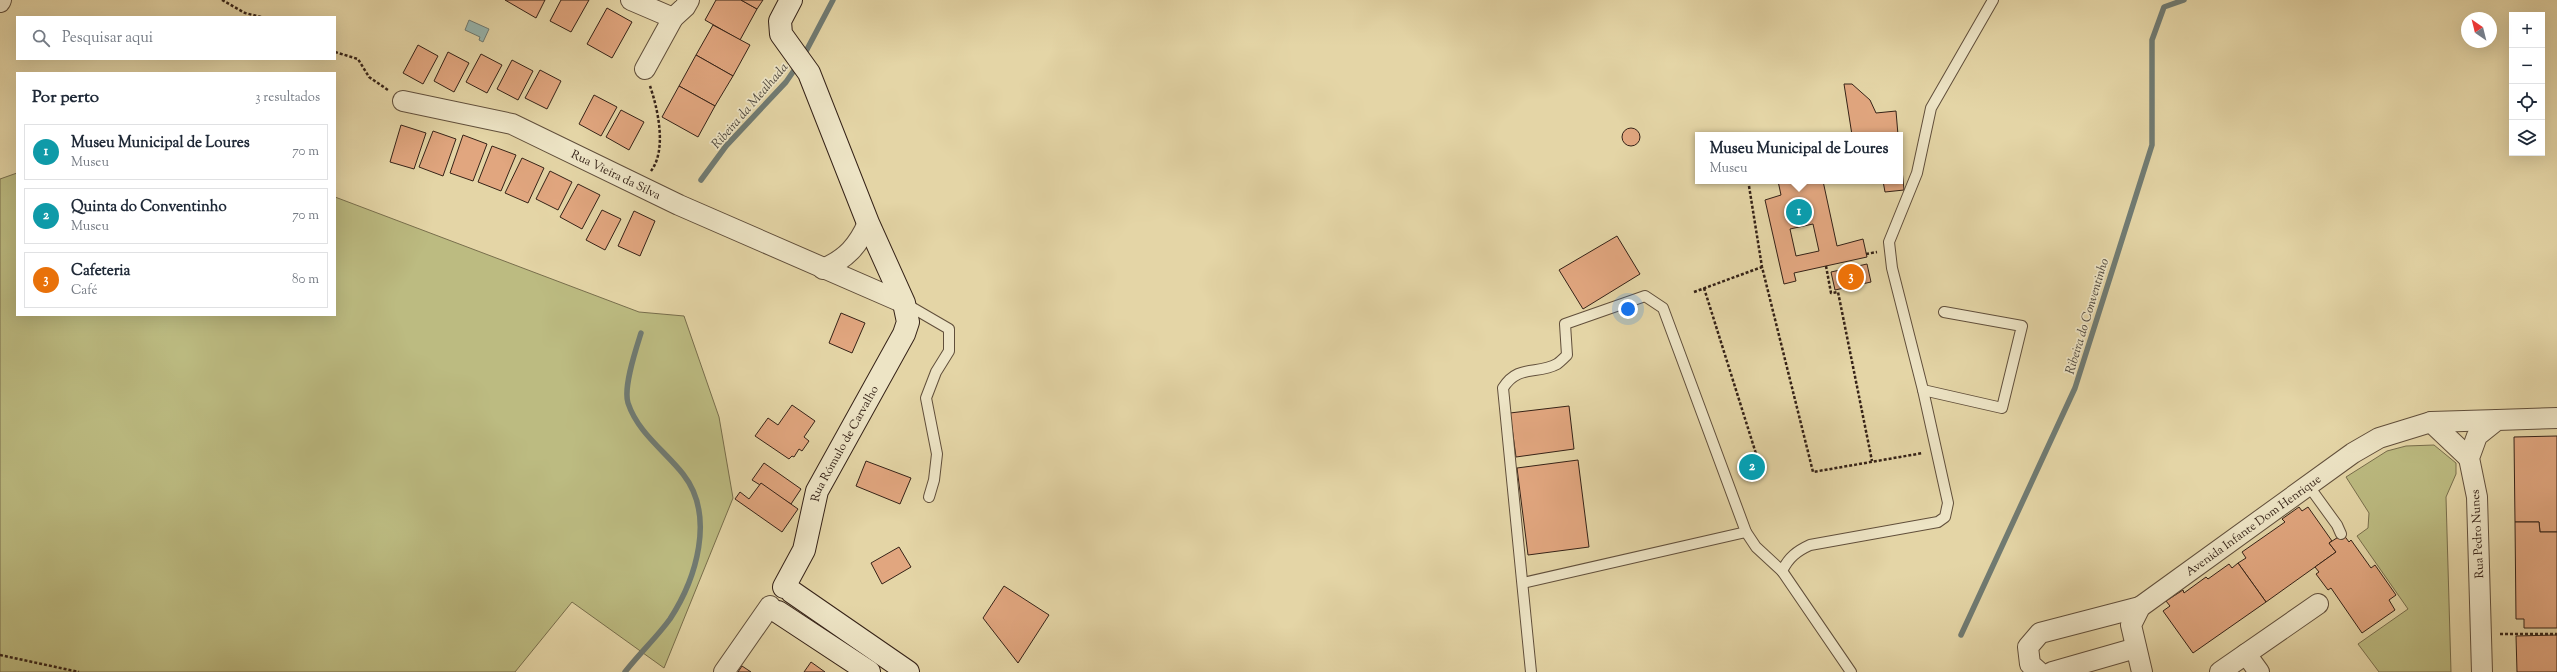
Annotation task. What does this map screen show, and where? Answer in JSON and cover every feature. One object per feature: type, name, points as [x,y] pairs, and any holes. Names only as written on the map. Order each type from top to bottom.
[{"type":"street","points":[[631,0],[673,18]]},
{"type":"street","points":[[645,69],[673,18],[689,0]]},
{"type":"street","points":[[791,0],[780,21],[781,34],[809,73],[868,223],[904,303]]},
{"type":"street","name":"Rua Vieira da Silva","points":[[403,100],[512,124],[639,186],[823,269],[904,303]]},
{"type":"street","points":[[823,269],[840,262],[853,250],[868,223]]},
{"type":"street","name":"Rua Rómulo de Carvalho","points":[[774,609],[790,609],[794,601],[788,590],[804,550],[817,491],[904,334],[908,322],[904,303]]},
{"type":"street","points":[[2431,422],[2469,458],[2477,436],[2498,420],[2557,418]]},
{"type":"street","name":"Avenida Infante Dom Henrique","points":[[2142,672],[2131,625],[2140,607],[2353,453],[2379,438],[2431,422],[2498,420]]},
{"type":"street","name":"Rua Pedro Nunes","points":[[2469,458],[2477,497],[2482,672]]},
{"type":"street","points":[[788,590],[908,672]]},
{"type":"street","points":[[2220,672],[2318,604]]},
{"type":"street","points":[[2039,672],[2030,664],[2028,648],[2040,633],[2140,607]]},
{"type":"street","points":[[724,672],[774,609],[869,672]]},
{"type":"street","points":[[2052,672],[2136,648]]},
{"type":"street","points":[[2246,654],[2259,672]]},
{"type":"lane","points":[[1782,571],[1787,561],[1797,551],[1810,545],[1938,522],[1946,517],[1948,503],[1923,390],[1892,268],[1889,242],[1917,173],[1931,108],[1993,0]]},
{"type":"lane","points":[[1532,672],[1503,388],[1509,378],[1522,372],[1556,364],[1567,355],[1564,324],[1618,304],[1645,296],[1663,308],[1746,532],[1756,547],[1782,571],[1851,672]]},
{"type":"lane","points":[[904,303],[949,329],[949,351],[936,372],[926,398],[937,454],[934,480],[929,497]]},
{"type":"lane","points":[[1923,390],[2002,408],[2022,326],[1944,312]]},
{"type":"lane","points":[[2308,485],[2337,525],[2341,534]]},
{"type":"lane","points":[[1523,583],[1746,532]]},
{"type":"path","points":[[222,0],[245,13],[256,16]]},
{"type":"path","points":[[336,52],[358,59],[369,77],[403,100]]},
{"type":"path","points":[[639,186],[656,164],[660,142],[654,99],[645,69]]},
{"type":"path","points":[[1749,186],[1762,267],[1813,472],[1924,453]]},
{"type":"path","points":[[1826,266],[1831,293],[1838,292],[1872,461]]},
{"type":"path","points":[[1694,292],[1762,267]]},
{"type":"path","points":[[1704,288],[1763,476]]},
{"type":"path","points":[[2481,634],[2557,634]]},
{"type":"path","points":[[0,655],[79,672]]},
{"type":"shaded area","points":[[16,173],[16,316],[336,316],[336,197],[639,312],[684,316],[719,417],[733,498],[664,668],[572,602],[515,672],[0,672],[0,179]]},
{"type":"shaded area","points":[[2434,445],[2456,463],[2456,474],[2446,497],[2451,672],[2379,672],[2358,644],[2408,609],[2357,536],[2368,528],[2369,513],[2346,477],[2387,451],[2406,446]]},
{"type":"water","points":[[469,20],[489,29],[483,42],[479,40],[480,37],[465,30]]},
{"type":"building","points":[[505,0],[545,0],[536,18]]},
{"type":"building","points":[[561,0],[589,0],[571,32],[550,21]]},
{"type":"building","points":[[716,0],[741,0],[757,9],[740,40],[705,20]]},
{"type":"building","points":[[741,0],[763,0],[757,9]]},
{"type":"building","points":[[607,8],[632,22],[612,58],[587,44]]},
{"type":"building","points":[[713,25],[750,45],[733,76],[696,55]]},
{"type":"building","points":[[418,45],[438,56],[423,84],[403,73]]},
{"type":"building","points":[[448,52],[469,63],[454,92],[434,81]]},
{"type":"building","points":[[481,54],[502,65],[487,93],[466,82]]},
{"type":"building","points":[[696,55],[733,76],[715,106],[679,86]]},
{"type":"building","points":[[512,60],[533,71],[518,100],[497,89]]},
{"type":"building","points":[[540,70],[561,81],[547,109],[525,98]]},
{"type":"building","points":[[1844,84],[1852,84],[1870,100],[1876,113],[1896,111],[1898,132],[1852,132]]},
{"type":"building","points":[[679,86],[715,106],[698,137],[662,117]]},
{"type":"building","points":[[594,95],[617,107],[601,136],[579,124]]},
{"type":"building","points":[[621,110],[644,122],[629,150],[606,137]]},
{"type":"building","points":[[401,125],[426,133],[414,169],[390,162]]},
{"type":"building","points":[[1631,128],[1635,129],[1639,133],[1639,141],[1635,145],[1631,146],[1627,145],[1623,141],[1622,137],[1623,133],[1627,129]]},
{"type":"building","points":[[433,131],[456,139],[443,176],[419,167]]},
{"type":"building","points":[[463,135],[487,144],[473,181],[450,173]]},
{"type":"building","points":[[492,146],[516,155],[501,191],[478,182]]},
{"type":"building","points":[[522,158],[544,168],[528,203],[505,193]]},
{"type":"building","points":[[550,171],[572,182],[558,210],[536,199]]},
{"type":"building","points":[[1903,180],[1904,190],[1885,192],[1884,184],[1903,184]]},
{"type":"building","points":[[578,184],[600,195],[582,229],[560,217]]},
{"type":"building","points":[[1779,184],[1824,184],[1837,246],[1863,239],[1867,257],[1794,273],[1796,281],[1784,284],[1765,200],[1781,195]],"holes":[[[1813,224],[1819,251],[1796,256],[1790,229]]]},
{"type":"building","points":[[602,210],[621,219],[605,250],[586,240]]},
{"type":"building","points":[[634,211],[655,221],[640,256],[618,246]]},
{"type":"building","points":[[1617,236],[1640,274],[1583,309],[1559,270]]},
{"type":"building","points":[[1867,264],[1871,282],[1835,290],[1831,272]]},
{"type":"building","points":[[841,313],[865,323],[852,353],[829,343]]},
{"type":"building","points":[[792,405],[815,421],[804,437],[809,441],[802,451],[799,449],[794,457],[792,456],[789,459],[755,436],[768,418],[778,425]]},
{"type":"building","points":[[1569,406],[1574,449],[1516,457],[1510,413]]},
{"type":"building","points":[[2557,436],[2557,532],[2540,532],[2539,522],[2515,522],[2514,437]]},
{"type":"building","points":[[1578,460],[1589,547],[1528,555],[1517,468]]},
{"type":"building","points":[[866,461],[911,478],[900,504],[856,486]]},
{"type":"building","points":[[764,463],[801,489],[791,504],[752,480]]},
{"type":"building","points":[[761,483],[798,509],[782,532],[735,499],[740,492],[749,499]]},
{"type":"building","points":[[2299,507],[2302,511],[2308,507],[2332,541],[2329,543],[2336,552],[2266,602],[2238,563],[2246,558],[2242,552],[2285,522],[2282,519]]},
{"type":"building","points":[[2515,522],[2539,522],[2540,532],[2557,532],[2557,628],[2524,628],[2524,619],[2516,619]]},
{"type":"building","points":[[2343,534],[2349,542],[2351,540],[2371,568],[2375,565],[2396,595],[2389,600],[2395,610],[2362,633],[2331,588],[2328,590],[2316,574],[2319,572],[2315,567],[2336,552],[2329,543]]},
{"type":"building","points":[[899,547],[911,567],[882,584],[871,563]]},
{"type":"building","points":[[2238,563],[2266,602],[2193,653],[2163,611],[2170,606],[2166,601],[2183,590],[2184,593],[2206,577],[2208,579],[2229,564],[2232,568]]},
{"type":"building","points":[[1004,586],[1049,615],[1018,663],[983,618]]},
{"type":"building","points":[[2557,635],[2557,672],[2517,672],[2516,636]]},
{"type":"building","points":[[811,662],[825,672],[804,672]]},
{"type":"building","points":[[742,666],[751,672],[738,672]]},
{"type":"waterway","name":"Ribeira da Mealhada","points":[[803,57],[833,0]]},
{"type":"waterway","name":"Ribeira do Conventinho","points":[[1961,635],[2075,388],[2152,145],[2152,40],[2164,7],[2184,0]]},
{"type":"waterway","name":"Ribeira da Mealhada","points":[[701,180],[726,146],[786,82],[797,66]]},
{"type":"waterway","name":"Ribeira da Mealhada","points":[[625,672],[665,626],[679,603],[688,585],[694,567],[699,547],[700,528],[699,509],[693,491],[683,474],[638,424],[628,403],[627,388],[633,358],[641,333]]},
{"type":"place","name":"Museu Municipal de Loures","points":[[1799,212]]},
{"type":"place","name":"Cafeteria","points":[[1851,277]]},
{"type":"place","name":"Quinta do Conventinho","points":[[1752,467]]}]
